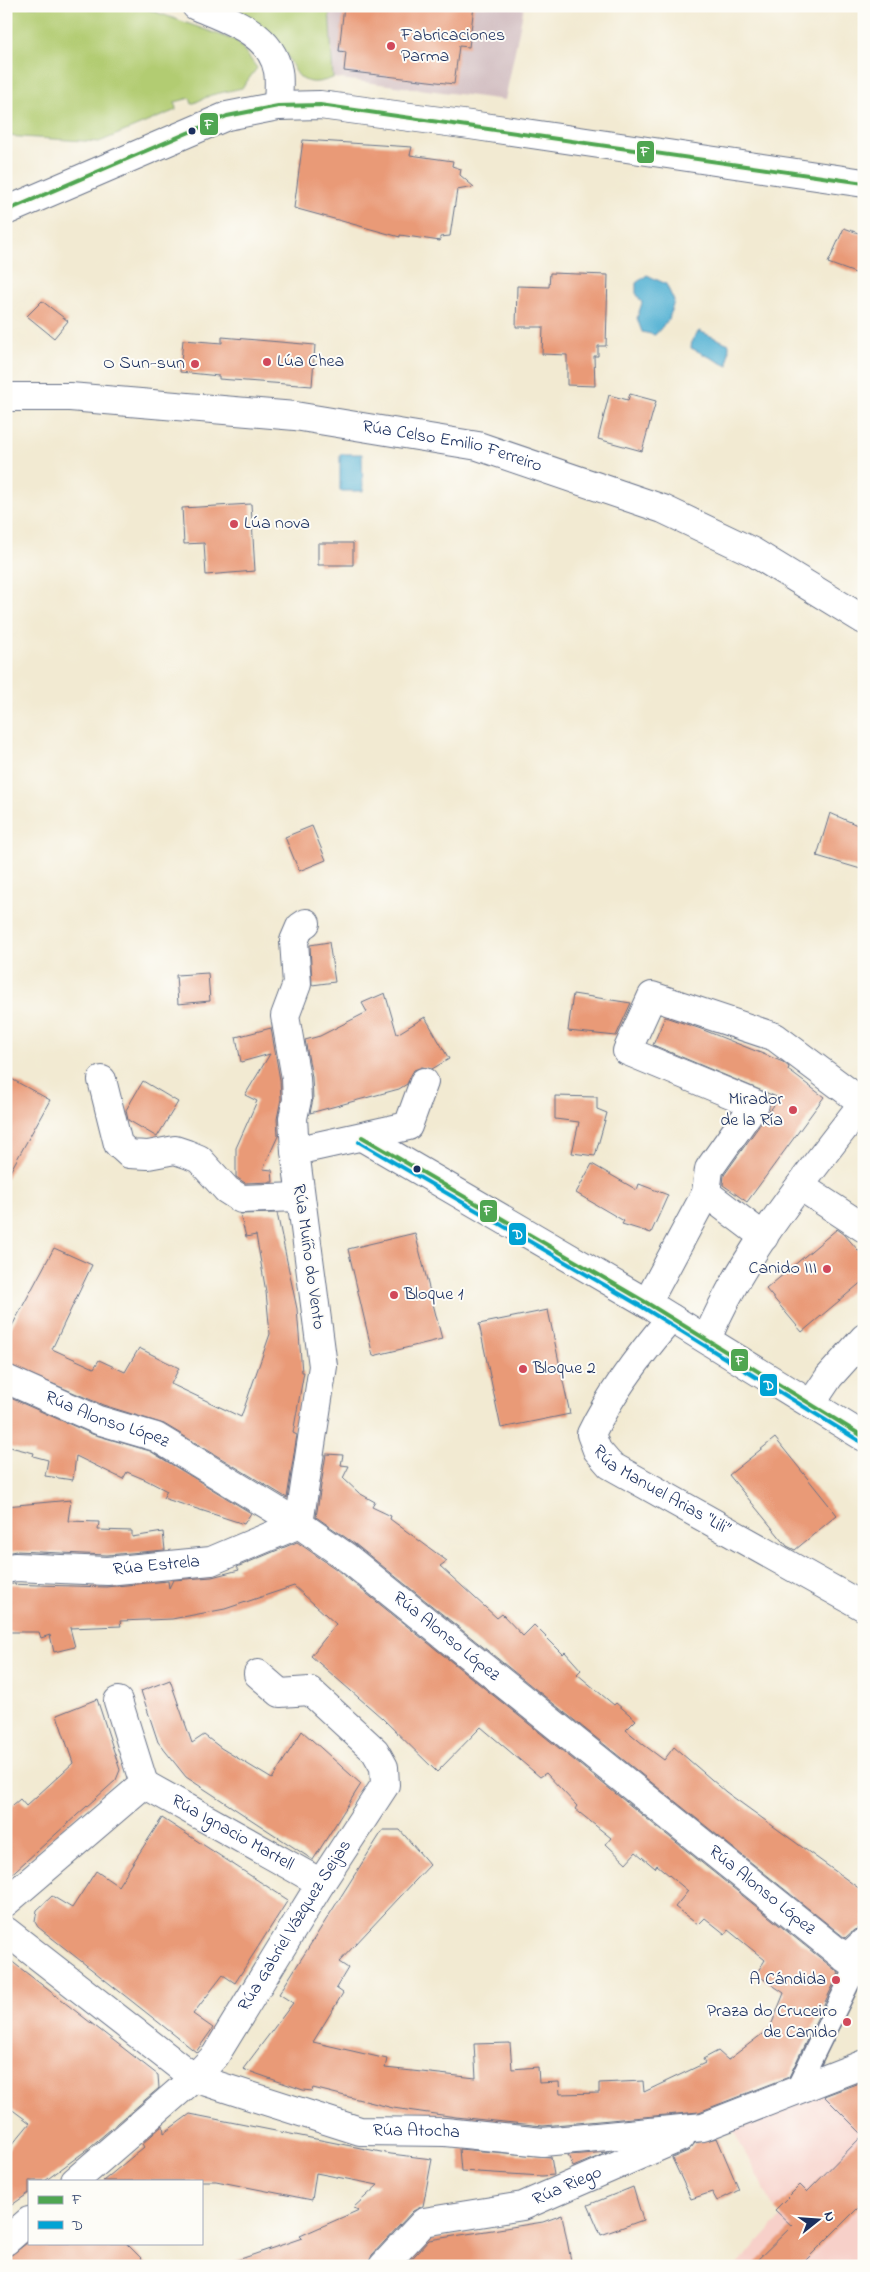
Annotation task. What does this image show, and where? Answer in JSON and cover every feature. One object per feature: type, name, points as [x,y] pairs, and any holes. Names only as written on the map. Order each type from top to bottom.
[{"type":"street","points":[[196,6],[237,24],[255,35],[269,51],[278,70],[278,106]]},
{"type":"street","points":[[6,210],[227,116],[278,106],[320,105],[451,122],[864,183]]},
{"type":"street","name":"Rúa Celso Emilio Ferreiro","points":[[6,397],[70,397],[295,416],[478,446],[663,509],[753,552],[864,620]]},
{"type":"street","name":"Rúa Muíño do Vento","points":[[300,1524],[323,1366],[295,1151],[293,1118],[297,1100],[296,1078],[285,1016],[297,984],[294,941],[300,927],[306,923]]},
{"type":"street","points":[[647,1303],[706,1193],[709,1169],[755,1104],[626,1051],[652,996],[775,1037],[863,1103],[764,1237],[719,1311],[708,1339]]},
{"type":"street","points":[[102,1080],[118,1144],[129,1154],[148,1155],[175,1150],[200,1159],[227,1190],[240,1198],[300,1197]]},
{"type":"street","points":[[295,1151],[408,1126],[424,1082]]},
{"type":"street","points":[[362,1137],[708,1339],[864,1437]]},
{"type":"street","points":[[800,1186],[864,1228]]},
{"type":"street","points":[[706,1193],[764,1237]]},
{"type":"street","name":"Rúa Manuel Arias “Lili”","points":[[671,1318],[654,1337],[603,1409],[592,1434],[596,1450],[610,1464],[864,1607]]},
{"type":"street","points":[[811,1404],[829,1377],[864,1338]]},
{"type":"street","name":"Rúa Alonso López","points":[[6,1379],[98,1420],[156,1437],[300,1524],[345,1556],[857,1961]]},
{"type":"street","name":"Rúa Estrela","points":[[6,1569],[15,1567],[107,1571],[211,1561],[300,1524]]},
{"type":"street","name":"Rúa Gabriel Vázquez Seijas","points":[[194,2078],[214,2056],[320,1883],[385,1785],[384,1767],[375,1751],[310,1692],[280,1692],[258,1674]]},
{"type":"street","points":[[6,1902],[144,1784],[118,1701]]},
{"type":"street","name":"Rúa Ignacio Martell","points":[[144,1784],[320,1883]]},
{"type":"street","points":[[6,1931],[194,2078],[76,2180]]},
{"type":"street","points":[[795,2092],[857,1961]]},
{"type":"street","points":[[795,2092],[864,2064]]},
{"type":"street","name":"Rúa Atocha","points":[[194,2078],[360,2131],[445,2132],[543,2142],[703,2127],[795,2092]]},
{"type":"street","name":"Rúa Riego","points":[[382,2266],[424,2222],[523,2206],[703,2127]]},
{"type":"street","points":[[6,2241],[28,2223]]},
{"type":"shaded area","points":[[329,6],[524,6],[505,100],[333,78]]},
{"type":"shaded area","points":[[822,2094],[864,2136],[864,2266],[736,2266],[782,2216],[775,2210],[733,2130]]},
{"type":"green space","points":[[6,6],[139,6],[237,41],[257,68],[242,88],[211,95],[192,104],[190,98],[175,102],[176,110],[99,142],[6,136]]},
{"type":"green space","points":[[223,6],[329,6],[333,78],[319,82],[309,82],[302,78],[296,73],[275,39]]},
{"type":"water","points":[[647,275],[666,284],[674,301],[669,319],[655,335],[642,332],[637,318],[642,303],[636,293],[636,283]]},
{"type":"water","points":[[699,331],[729,344],[728,366],[691,348],[692,340]]},
{"type":"water","points":[[340,454],[362,454],[363,491],[340,491]]},
{"type":"building","name":"Fabricaciones Parma","points":[[344,6],[474,6],[469,47],[459,46],[454,84],[344,71],[346,52],[339,51]]},
{"type":"building","points":[[303,140],[412,147],[410,155],[453,161],[452,166],[461,169],[460,175],[474,187],[457,190],[450,236],[440,237],[440,241],[400,235],[400,237],[294,208]]},
{"type":"building","points":[[844,228],[864,235],[864,262],[858,274],[828,263]]},
{"type":"building","points":[[550,273],[608,275],[606,346],[598,346],[598,356],[594,356],[595,386],[567,385],[567,355],[542,354],[543,327],[516,327],[517,286],[549,287]]},
{"type":"building","points":[[42,301],[68,321],[54,338],[27,316]]},
{"type":"building","name":"Lúa Chea","points":[[222,337],[315,345],[312,386],[219,379],[219,376],[180,372],[183,340],[222,343]]},
{"type":"building","points":[[630,394],[656,401],[642,451],[598,439],[609,395],[628,400]]},
{"type":"building","points":[[251,504],[255,571],[206,575],[204,543],[184,544],[182,508]]},
{"type":"building","points":[[318,543],[353,543],[353,565],[318,565]]},
{"type":"building","points":[[830,813],[864,828],[864,870],[817,856]]},
{"type":"building","points":[[312,826],[326,860],[299,871],[285,837]]},
{"type":"building","points":[[329,942],[335,982],[312,985],[310,945]]},
{"type":"building","points":[[208,973],[210,1001],[178,1004],[176,975]]},
{"type":"building","points":[[385,993],[397,1034],[425,1017],[449,1059],[432,1069],[422,1067],[414,1070],[407,1084],[399,1089],[310,1113],[313,1099],[312,1077],[305,1040],[320,1036],[367,1012],[362,1003]]},
{"type":"building","points":[[573,994],[631,1003],[616,1036],[568,1031]]},
{"type":"building","name":"Mirador de la Ría","points":[[665,1017],[701,1029],[783,1062],[789,1067],[788,1070],[824,1097],[747,1202],[723,1185],[724,1175],[779,1098],[653,1045]]},
{"type":"building","points":[[271,1028],[280,1080],[281,1099],[277,1119],[278,1136],[263,1169],[272,1170],[273,1182],[245,1183],[236,1177],[236,1148],[257,1101],[245,1095],[270,1054],[241,1062],[236,1037]]},
{"type":"building","points":[[6,1076],[50,1100],[6,1179]]},
{"type":"building","points":[[143,1081],[178,1102],[157,1137],[128,1120],[126,1110]]},
{"type":"building","points":[[555,1096],[597,1097],[597,1109],[607,1113],[595,1156],[572,1153],[579,1122],[555,1119]]},
{"type":"building","points":[[592,1164],[637,1190],[639,1184],[668,1195],[651,1233],[622,1224],[624,1221],[576,1193]]},
{"type":"building","points":[[277,1213],[297,1309],[302,1372],[304,1372],[293,1433],[297,1435],[287,1498],[164,1424],[103,1405],[6,1364],[6,1337],[54,1248],[92,1265],[52,1349],[94,1368],[99,1360],[125,1372],[139,1348],[179,1368],[171,1384],[241,1417],[270,1334],[266,1292],[256,1235],[246,1237],[240,1214]]},
{"type":"building","name":"Canido III","points":[[837,1229],[844,1234],[864,1257],[864,1280],[802,1332],[766,1289]]},
{"type":"building","name":"Bloque 1","points":[[415,1233],[442,1339],[373,1356],[348,1249]]},
{"type":"building","name":"Bloque 2","points":[[548,1310],[570,1414],[501,1428],[479,1324]]},
{"type":"building","points":[[6,1396],[92,1434],[150,1451],[251,1513],[244,1524],[163,1498],[167,1491],[146,1480],[127,1472],[123,1479],[76,1456],[73,1480],[45,1476],[48,1460],[33,1456],[34,1453],[6,1446]]},
{"type":"building","points":[[775,1438],[837,1515],[795,1550],[787,1546],[729,1475]]},
{"type":"building","points":[[326,1454],[343,1455],[341,1465],[349,1466],[343,1478],[359,1493],[375,1502],[372,1507],[391,1516],[390,1519],[447,1561],[440,1566],[497,1618],[502,1614],[523,1636],[534,1625],[563,1654],[565,1652],[581,1670],[577,1674],[614,1705],[616,1703],[636,1720],[626,1730],[644,1745],[664,1760],[674,1747],[726,1792],[864,1892],[864,1927],[854,1930],[845,1938],[355,1544],[316,1517]]},
{"type":"building","points":[[71,1500],[68,1521],[99,1522],[98,1530],[132,1531],[132,1537],[163,1532],[165,1550],[107,1555],[16,1551],[6,1553],[6,1506]]},
{"type":"building","points":[[297,1542],[336,1569],[839,1973],[789,2077],[699,2112],[543,2126],[393,2108],[313,2088],[312,2091],[303,2090],[243,2069],[293,2003],[279,1994],[383,1830],[400,1830],[430,1865],[339,1962],[348,1968],[336,1988],[343,1993],[313,2042],[387,2059],[385,2068],[476,2078],[474,2044],[510,2043],[512,2069],[538,2067],[539,2083],[559,2082],[560,2094],[599,2093],[599,2083],[643,2081],[644,2092],[705,2063],[703,2059],[718,2051],[728,2060],[770,2028],[784,1993],[756,1974],[765,1960],[728,1930],[725,1934],[705,1918],[698,1925],[675,1907],[688,1891],[657,1865],[655,1868],[636,1852],[626,1863],[606,1844],[611,1838],[575,1809],[577,1806],[546,1773],[540,1777],[481,1727],[437,1772],[382,1718],[311,1656],[336,1624],[294,1586],[225,1609],[172,1619],[120,1621],[121,1626],[70,1628],[75,1647],[54,1652],[50,1635],[41,1638],[39,1632],[6,1632],[6,1584],[106,1587],[168,1581],[169,1588],[173,1580],[212,1577],[239,1570],[237,1567]]},
{"type":"building","points":[[170,1680],[192,1743],[204,1735],[221,1748],[272,1779],[302,1731],[361,1784],[313,1860],[186,1777],[158,1742],[141,1691]]},
{"type":"building","points":[[97,1699],[120,1770],[116,1780],[6,1879],[6,1811],[20,1799],[26,1806],[73,1763],[57,1715]]},
{"type":"building","points":[[162,1818],[288,1900],[235,1983],[223,1975],[193,2014],[213,2028],[196,2052],[38,1927],[35,1922],[37,1910],[52,1896],[72,1908],[96,1871],[118,1886]]},
{"type":"building","points":[[6,1957],[158,2075],[159,2088],[84,2152],[46,2180],[28,2180],[28,2194],[6,2209],[6,2152],[30,2123],[6,2105]]},
{"type":"building","points":[[864,2081],[864,2202],[800,2266],[751,2266],[792,2226],[775,2210],[800,2185],[807,2192],[863,2135],[824,2096]]},
{"type":"building","points":[[190,2114],[391,2154],[432,2159],[423,2206],[413,2211],[372,2255],[368,2266],[233,2266],[232,2262],[302,2238],[300,2236],[359,2210],[353,2208],[378,2185],[316,2173],[312,2200],[216,2181],[104,2180],[144,2147],[142,2144],[163,2125],[164,2133]]},
{"type":"building","points":[[717,2138],[739,2190],[717,2201],[712,2192],[691,2199],[672,2158],[688,2151],[695,2143]]},
{"type":"building","points":[[459,2149],[551,2157],[554,2175],[542,2176],[461,2171]]},
{"type":"building","points":[[609,2152],[573,2167],[568,2155]]},
{"type":"building","points":[[633,2187],[643,2220],[601,2235],[588,2205]]},
{"type":"building","points":[[562,2215],[572,2266],[405,2266],[429,2240],[543,2222]]},
{"type":"building","points":[[27,2243],[127,2244],[149,2266],[6,2266],[6,2259]]},
{"type":"transit line","name":"F","points":[[6,211],[227,116],[278,106],[320,105],[864,183]]},
{"type":"transit line","name":"F","points":[[362,1137],[647,1303],[864,1437]]},
{"type":"transit line","name":"D","points":[[359,1142],[644,1308],[861,1442]]},
{"type":"place","name":"Fabricaciones Parma","points":[[391,46]]},
{"type":"place","name":"Lúa Chea","points":[[267,362]]},
{"type":"place","name":"O Sun-sun","points":[[195,364]]},
{"type":"place","name":"Lúa nova","points":[[234,524]]},
{"type":"place","name":"Mirador de la Ría","points":[[793,1110]]},
{"type":"place","name":"Canido III","points":[[827,1269]]},
{"type":"place","name":"Bloque 1","points":[[394,1295]]},
{"type":"place","name":"Bloque 2","points":[[523,1369]]},
{"type":"place","name":"A Cándida","points":[[836,1980]]},
{"type":"place","name":"Praza do Cruceiro de Canido","points":[[847,2022]]}]
